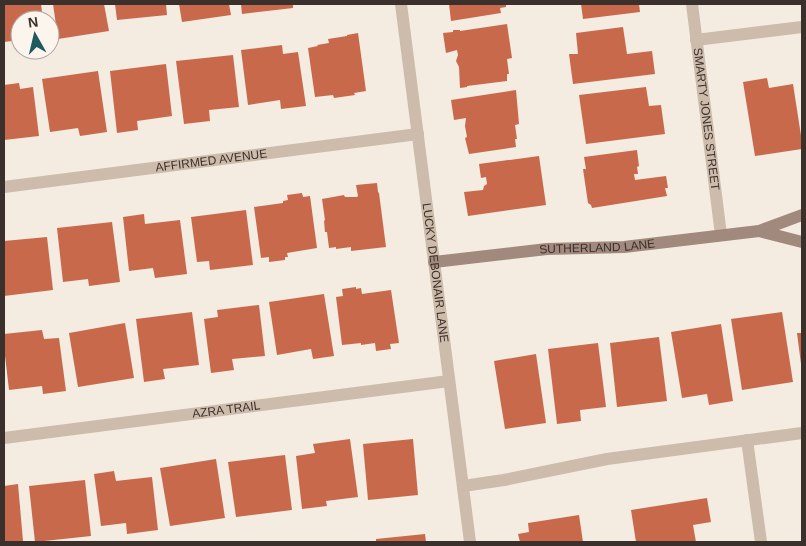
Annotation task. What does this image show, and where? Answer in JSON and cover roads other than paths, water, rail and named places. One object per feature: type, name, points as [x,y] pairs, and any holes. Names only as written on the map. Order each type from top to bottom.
[{"type":"street","name":"LUCKY DEBONAIR LANE","points":[[401,4],[470,542]]},
{"type":"street","name":"SMARTY JONES STREET","points":[[692,4],[721,235]]},
{"type":"street","points":[[696,40],[802,26]]},
{"type":"street","name":"AFFIRMED AVENUE","points":[[4,187],[418,134]]},
{"type":"street","name":"SUTHERLAND LANE","points":[[434,262],[521,251],[624,247],[759,231],[802,215]]},
{"type":"street","name":"SUTHERLAND LANE","points":[[759,231],[802,242]]},
{"type":"street","name":"AZRA TRAIL","points":[[4,438],[449,381]]},
{"type":"street","points":[[463,486],[504,480],[607,459],[802,433]]},
{"type":"street","points":[[748,440],[760,542]]}]
